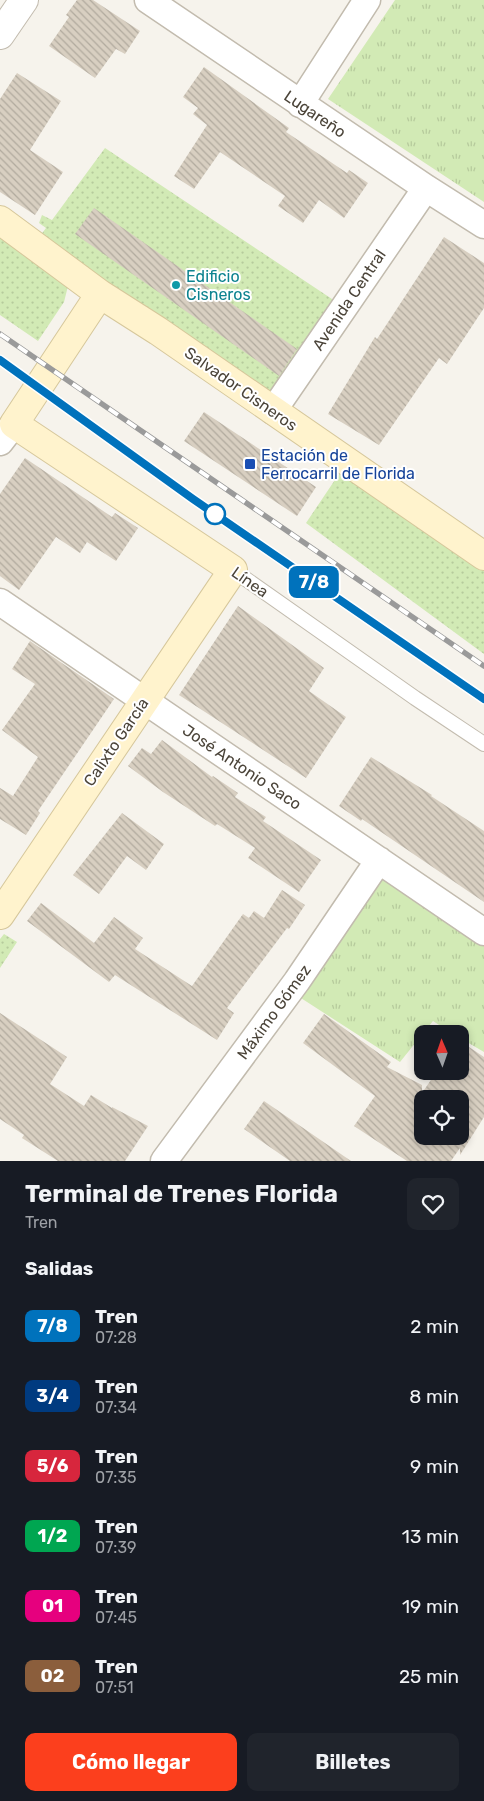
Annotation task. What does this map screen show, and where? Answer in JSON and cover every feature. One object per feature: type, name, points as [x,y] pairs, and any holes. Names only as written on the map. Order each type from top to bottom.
[{"type":"main road","name":"Salvador Cisneros","points":[[0,220],[100,294],[158,331],[484,556]]},
{"type":"main road","points":[[7,433],[100,294]]},
{"type":"main road","name":"Línea","points":[[7,433],[232,570]]},
{"type":"main road","name":"Calixto García","points":[[0,915],[232,570]]},
{"type":"street","points":[[0,34],[24,0]]},
{"type":"street","name":"Lugareño","points":[[148,0],[300,104],[484,225]]},
{"type":"street","points":[[300,104],[367,0]]},
{"type":"street","name":"Avenida Central","points":[[273,411],[426,188]]},
{"type":"street","name":"José Antonio Saco","points":[[0,602],[484,932]]},
{"type":"street","name":"Máximo Gómez","points":[[164,1161],[297,981],[379,860]]},
{"type":"lane","name":"Línea","points":[[232,570],[484,744]]},
{"type":"green space","points":[[395,0],[484,0],[484,202],[328,99]]},
{"type":"green space","points":[[105,148],[344,307],[273,411],[34,244],[46,228],[39,223],[42,215],[52,220]]},
{"type":"green space","points":[[0,237],[60,278],[68,286],[64,302],[38,341],[0,315]]},
{"type":"green space","points":[[347,462],[484,556],[484,654],[306,523]]},
{"type":"green space","points":[[379,860],[484,932],[484,1052],[469,1043],[469,1025],[439,1025],[433,1021],[430,1025],[414,1025],[414,1045],[400,1062],[290,991]]},
{"type":"green space","points":[[4,934],[17,942],[0,968],[0,939]]},
{"type":"building","points":[[77,0],[93,0],[140,31],[125,54],[116,49],[95,78],[49,46],[69,17],[66,15]]},
{"type":"building","points":[[204,67],[289,128],[286,132],[347,173],[349,170],[368,183],[344,218],[319,200],[303,223],[278,206],[285,196],[220,152],[194,189],[174,176],[207,125],[193,114],[198,108],[183,97]]},
{"type":"building","points":[[17,73],[61,101],[30,150],[63,172],[35,215],[0,192],[0,99]]},
{"type":"building","name":"Edificio Cisneros","points":[[94,208],[297,349],[279,376],[75,234]]},
{"type":"building","points":[[444,237],[484,263],[484,308],[447,364],[439,358],[379,445],[328,414],[375,337],[377,339]]},
{"type":"building","name":"Estación de Ferrocarril de Florida","points":[[204,412],[316,487],[297,516],[184,441]]},
{"type":"building","points":[[25,458],[112,517],[115,513],[138,528],[116,561],[87,542],[80,553],[56,537],[19,590],[0,576],[0,494]]},
{"type":"building","points":[[238,606],[324,668],[309,691],[346,717],[306,778],[179,695]]},
{"type":"building","points":[[30,641],[114,699],[38,811],[40,813],[26,835],[0,819],[0,788],[13,796],[38,757],[2,730],[35,684],[12,669]]},
{"type":"building","points":[[162,740],[212,777],[238,793],[235,797],[266,817],[263,821],[321,860],[299,892],[248,858],[255,848],[217,824],[215,826],[163,792],[128,766],[142,748],[151,754]]},
{"type":"building","points":[[371,757],[432,795],[484,831],[484,902],[362,819],[361,821],[339,806]]},
{"type":"building","points":[[122,813],[164,844],[146,870],[127,856],[99,894],[73,875]]},
{"type":"building","points":[[282,890],[305,905],[289,929],[287,928],[227,1008],[234,1013],[217,1040],[115,975],[109,982],[27,921],[41,903],[94,943],[114,917],[143,938],[135,949],[192,986],[243,914],[249,918],[254,911],[264,918]]},
{"type":"building","points":[[0,1013],[67,1057],[50,1084],[84,1106],[91,1095],[148,1126],[125,1161],[58,1161],[22,1138],[24,1135],[0,1119]]},
{"type":"building","points":[[324,1014],[391,1062],[387,1067],[422,1085],[422,1090],[414,1090],[414,1145],[466,1145],[460,1155],[460,1148],[451,1161],[407,1161],[354,1126],[375,1096],[303,1043]]},
{"type":"building","points":[[469,1047],[484,1057],[484,1117],[469,1141],[469,1090],[424,1090],[431,1080],[469,1080]]},
{"type":"building","points":[[264,1101],[351,1161],[290,1161],[244,1129]]},
{"type":"railway","points":[[0,334],[484,666]]},
{"type":"railway","points":[[0,360],[193,499],[484,699]]},
{"type":"train","name":"7/8","points":[[0,360],[193,499],[484,699]]},
{"type":"place","name":"Edificio Cisneros","points":[[176,285]]},
{"type":"place","name":"Estación de Ferrocarril de Florida","points":[[250,464]]}]
